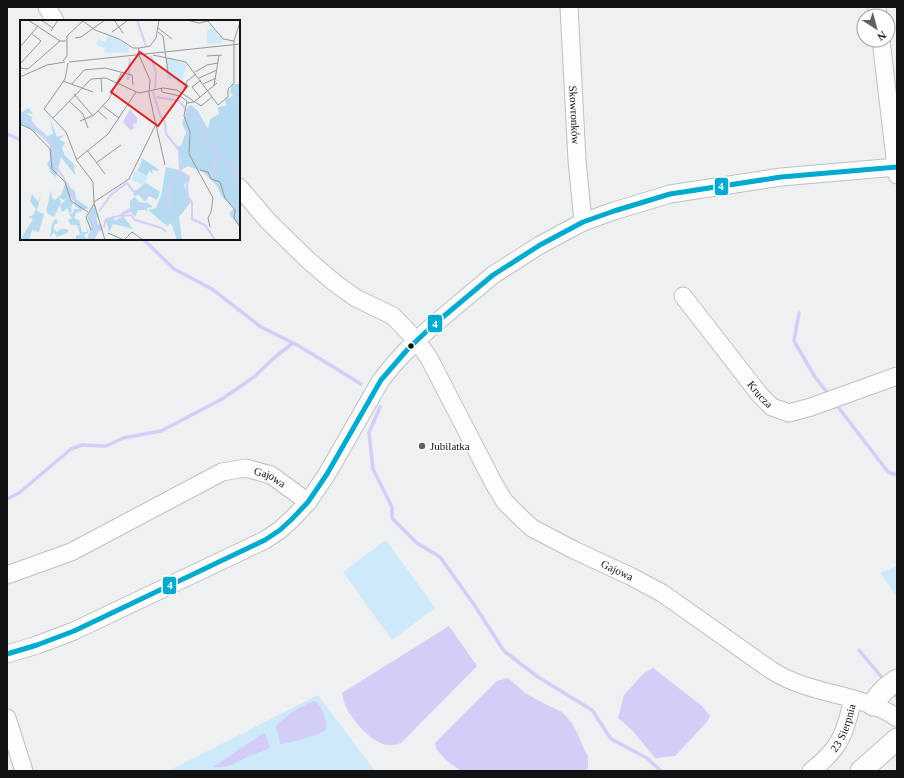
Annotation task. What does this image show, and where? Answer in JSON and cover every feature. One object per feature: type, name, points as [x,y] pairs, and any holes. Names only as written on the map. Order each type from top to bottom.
[{"type":"main road","points":[[873,705],[878,695],[897,680]]},
{"type":"main road","points":[[861,771],[891,745]]},
{"type":"street","points":[[47,7],[54,20]]},
{"type":"street","name":"Skowronków","points":[[569,7],[583,222]]},
{"type":"street","points":[[7,654],[37,645],[74,631],[265,540],[280,530],[308,502],[327,474],[381,380],[416,340],[493,275],[540,245],[583,222],[614,210],[670,194],[781,176],[897,169],[882,48]]},
{"type":"street","name":"Gajowa","points":[[240,188],[268,221],[308,260],[336,284],[356,298],[393,316],[416,340],[429,358],[494,484],[505,502],[532,528],[662,593],[786,679],[873,705],[896,718]]},
{"type":"street","name":"Krucza","points":[[683,296],[760,395],[772,407],[789,413],[811,407],[897,376]]},
{"type":"street","name":"Gajowa","points":[[7,575],[71,552],[222,472],[246,468],[271,475],[308,502]]},
{"type":"street","name":"23 Sierpnia","points":[[811,771],[822,762],[836,746],[843,733],[853,699]]},
{"type":"street","points":[[7,718],[24,771]]},
{"type":"shaded area","points":[[386,540],[435,608],[392,640],[343,572]]},
{"type":"shaded area","points":[[897,566],[897,596],[880,573]]},
{"type":"shaded area","points":[[449,626],[477,666],[401,743],[390,745],[375,740],[357,724],[352,717],[345,705],[342,693]]},
{"type":"shaded area","points":[[653,668],[702,706],[710,716],[707,722],[675,756],[655,758],[633,731],[618,718],[624,695],[644,673]]},
{"type":"shaded area","points":[[508,678],[525,693],[562,712],[572,723],[588,756],[588,768],[584,771],[461,771],[447,761],[436,749],[435,743],[497,681]]},
{"type":"shaded area","points":[[318,695],[375,771],[168,771]]},
{"type":"shaded area","points":[[314,701],[320,706],[324,714],[326,730],[304,739],[280,744],[278,732],[275,727],[293,712]]},
{"type":"shaded area","points":[[265,733],[270,747],[268,749],[228,766],[213,767],[262,734]]},
{"type":"waterway","points":[[7,134],[20,140]]},
{"type":"waterway","points":[[144,240],[174,269],[212,289],[261,327],[299,346],[361,384]]},
{"type":"waterway","points":[[799,313],[794,341],[815,377],[829,395]]},
{"type":"waterway","points":[[7,499],[19,493],[71,449],[82,445],[106,446],[123,438],[161,431],[222,399],[254,377],[275,357],[293,343]]},
{"type":"waterway","points":[[835,403],[888,472],[897,475]]},
{"type":"waterway","points":[[380,407],[369,433],[373,469],[392,507],[392,518],[417,543],[440,557],[475,606],[504,651],[538,677],[592,710],[611,739],[647,758],[661,771]]},
{"type":"waterway","points":[[859,650],[884,680]]},
{"type":"waterway","points":[[892,691],[897,697]]},
{"type":"transit line","name":"4","points":[[7,654],[37,645],[74,631],[265,540],[280,530],[308,502],[327,474],[381,380],[407,350],[431,327],[493,275],[540,245],[583,222],[670,194],[781,177],[897,167]]},
{"type":"place","name":"Jubilatka","points":[[422,446]]}]
